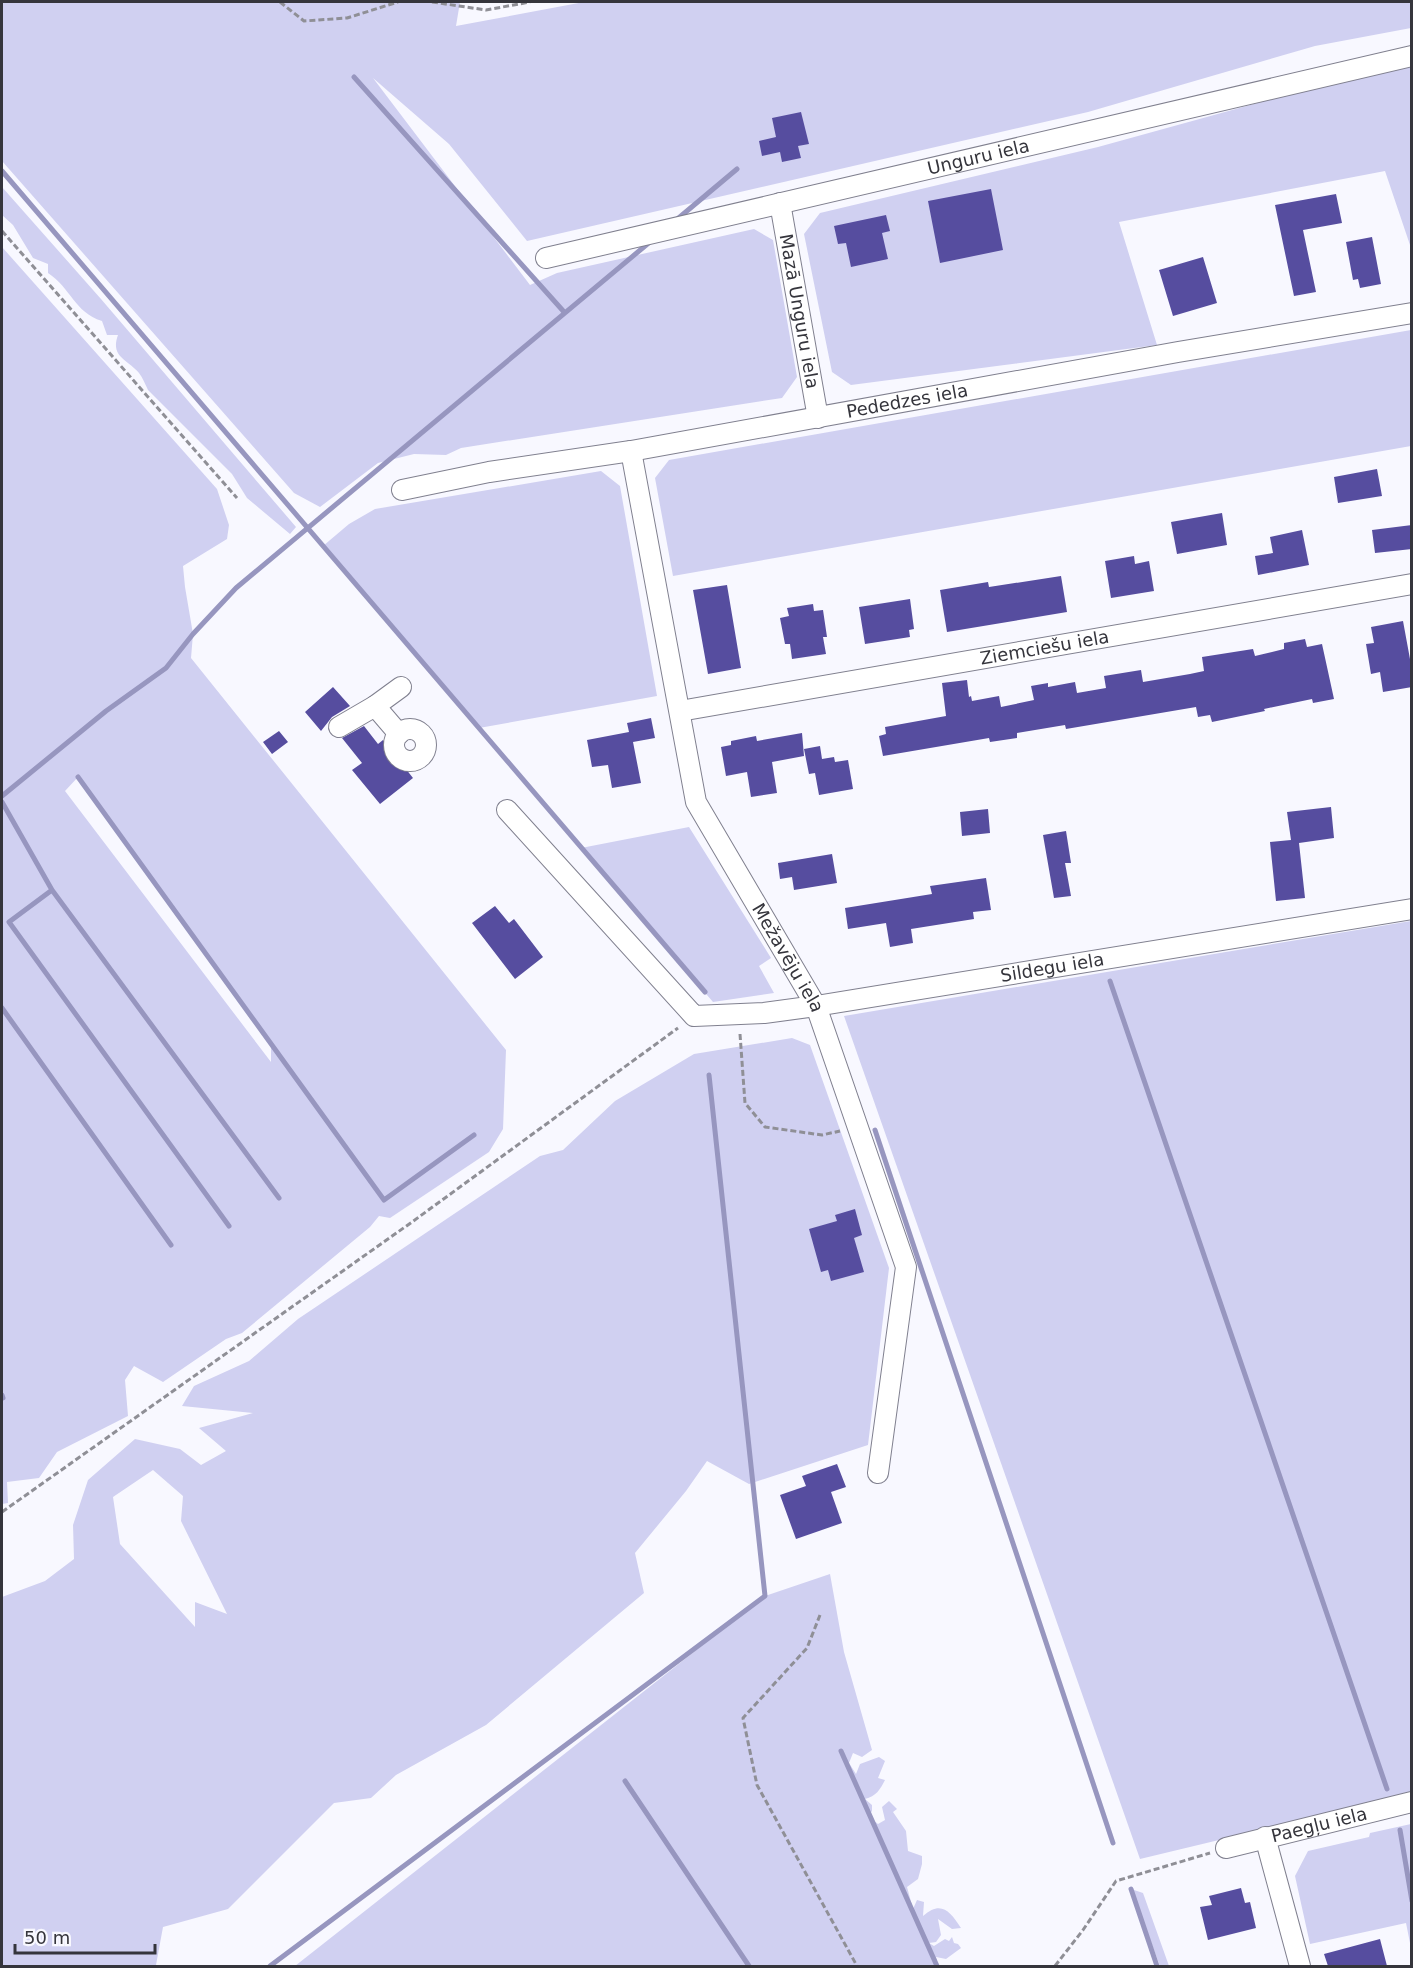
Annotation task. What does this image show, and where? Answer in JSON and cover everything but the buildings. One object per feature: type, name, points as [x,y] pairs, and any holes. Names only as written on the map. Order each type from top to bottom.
[{"type":"street","name":"Unguru iela","points":[[546,258],[1412,56]]},
{"type":"street","name":"Mazā Unguru iela","points":[[780,203],[818,418]]},
{"type":"street","name":"Pededzes iela","points":[[402,490],[489,472],[631,451],[1178,352],[1412,313]]},
{"type":"street","name":"Mežavēju iela","points":[[631,451],[696,802],[816,1006],[906,1267],[878,1473]]},
{"type":"street","name":"Ziemciešu iela","points":[[680,711],[1412,584]]},
{"type":"street","points":[[339,728],[401,687]]},
{"type":"street","points":[[375,706],[399,734]]},
{"type":"street","points":[[507,810],[694,1016]]},
{"type":"street","name":"Sildegu iela","points":[[694,1016],[816,1006],[1412,909]]},
{"type":"street","name":"Paegļu iela","points":[[1226,1848],[1412,1802]]},
{"type":"street","points":[[1265,1837],[1300,1966]]},
{"type":"path","points":[[280,2],[304,21],[347,18],[398,2]]},
{"type":"path","points":[[432,2],[486,10],[530,2]]},
{"type":"path","points":[[2,231],[237,498]]},
{"type":"path","points":[[738,1014],[745,1103],[765,1127],[822,1135],[858,1127]]},
{"type":"path","points":[[2,1512],[412,1222],[694,1016]]},
{"type":"path","points":[[820,1615],[807,1648],[743,1718],[757,1785],[857,1966]]},
{"type":"path","points":[[1055,1966],[1116,1881],[1226,1848]]},
{"type":"shaded area","points":[[2,2],[460,2],[456,26],[584,2],[1411,2],[1411,28],[1315,46],[1088,112],[527,241],[449,144],[373,78],[530,285],[557,273],[754,229],[773,240],[797,377],[782,398],[461,448],[446,455],[414,454],[378,463],[320,507],[294,493],[2,161]]},
{"type":"shaded area","points":[[1411,66],[1411,248],[1385,171],[1119,222],[1157,345],[851,385],[832,372],[804,234],[820,213],[1098,147],[1337,81]]},
{"type":"shaded area","points":[[2,187],[296,527],[290,534],[247,498],[232,474],[148,390],[139,373],[118,353],[116,342],[118,335],[107,335],[102,321],[85,312],[48,273],[48,264],[33,258],[13,225],[2,215]]},
{"type":"shaded area","points":[[2,247],[217,489],[229,525],[227,539],[183,566],[193,634],[191,658],[506,1050],[503,1129],[489,1152],[390,1218],[379,1216],[370,1227],[242,1333],[226,1339],[163,1382],[134,1366],[125,1380],[128,1416],[57,1452],[39,1478],[7,1482],[8,1503],[2,1504]],"holes":[[[78,777],[271,1045],[271,1062],[65,791]]]},
{"type":"shaded area","points":[[1411,330],[1411,446],[673,576],[655,478],[669,460]]},
{"type":"shaded area","points":[[601,471],[620,486],[657,696],[479,728],[323,546],[349,524],[375,509]]},
{"type":"shaded area","points":[[689,827],[771,958],[759,966],[774,993],[713,1002],[581,848]]},
{"type":"shaded area","points":[[1411,921],[1411,1794],[1140,1859],[844,1016]]},
{"type":"shaded area","points":[[792,1038],[810,1045],[889,1268],[868,1445],[749,1484],[707,1461],[686,1491],[635,1553],[644,1593],[486,1725],[396,1775],[371,1798],[334,1803],[228,1909],[163,1927],[156,1965],[2,1966],[2,1597],[45,1581],[74,1559],[73,1525],[88,1480],[135,1439],[180,1449],[201,1465],[226,1451],[199,1428],[253,1413],[182,1406],[194,1386],[249,1361],[298,1319],[540,1156],[563,1150],[615,1101],[694,1054]],"holes":[[[153,1470],[183,1496],[181,1521],[227,1614],[195,1602],[195,1627],[120,1544],[113,1497]]]},
{"type":"shaded area","points":[[830,1574],[844,1652],[872,1750],[862,1757],[853,1753],[849,1763],[856,1774],[860,1764],[879,1757],[885,1761],[878,1778],[885,1780],[883,1784],[875,1794],[865,1799],[872,1805],[872,1811],[868,1816],[878,1824],[885,1820],[882,1807],[889,1801],[897,1809],[893,1812],[906,1831],[908,1851],[922,1856],[918,1879],[907,1887],[913,1909],[917,1900],[924,1902],[923,1916],[929,1911],[940,1908],[949,1913],[961,1928],[952,1929],[938,1919],[941,1935],[936,1942],[929,1943],[934,1946],[945,1939],[949,1941],[952,1937],[954,1943],[961,1948],[946,1959],[936,1957],[938,1966],[295,1966],[765,1596]]},
{"type":"shaded area","points":[[1411,1824],[1411,1948],[1406,1923],[1310,1944],[1295,1876],[1308,1851],[1369,1837],[1370,1833]]},
{"type":"shaded area","points":[[1131,1889],[1143,1893],[1169,1966],[1160,1966]]},
{"type":"waterway","points":[[354,77],[565,313]]},
{"type":"waterway","points":[[675,221],[737,169]]},
{"type":"waterway","points":[[2,171],[705,992]]},
{"type":"waterway","points":[[2,796],[106,711],[166,668],[193,634],[236,588],[651,241]]},
{"type":"waterway","points":[[78,777],[384,1200],[474,1135]]},
{"type":"waterway","points":[[2,802],[52,890],[279,1198]]},
{"type":"waterway","points":[[52,890],[9,922],[229,1226]]},
{"type":"waterway","points":[[1110,981],[1387,1789]]},
{"type":"waterway","points":[[2,1008],[171,1245]]},
{"type":"waterway","points":[[270,1966],[765,1596],[709,1075]]},
{"type":"waterway","points":[[875,1130],[1113,1843]]},
{"type":"waterway","points":[[841,1751],[937,1966]]},
{"type":"waterway","points":[[625,1781],[749,1966]]},
{"type":"waterway","points":[[1400,1830],[1412,1901]]},
{"type":"waterway","points":[[1131,1889],[1157,1966]]}]
